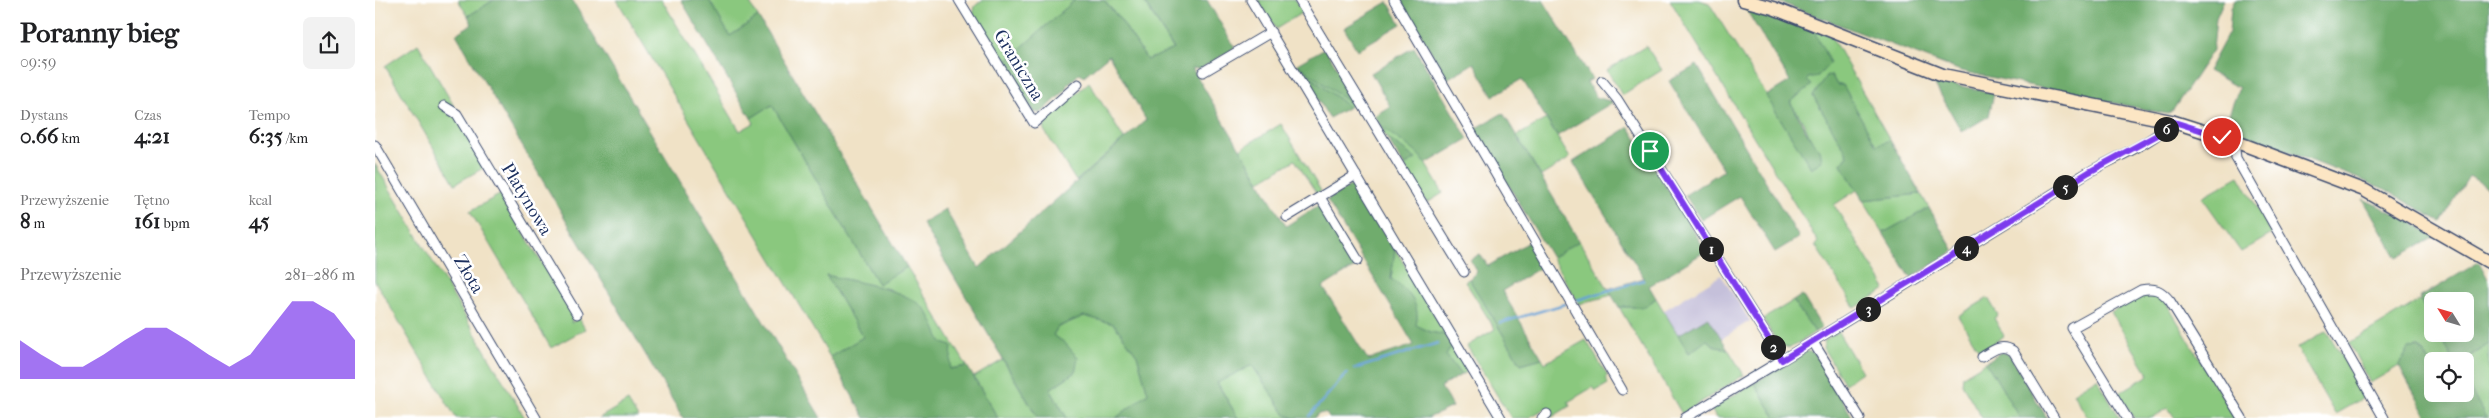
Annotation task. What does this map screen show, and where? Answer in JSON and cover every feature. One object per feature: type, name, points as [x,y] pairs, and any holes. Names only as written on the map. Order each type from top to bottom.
[{"type":"street","name":"Graniczna","points":[[959,0],[1034,123],[1078,84]]},
{"type":"street","points":[[1251,0],[1501,418]]},
{"type":"street","points":[[1299,0],[1464,272]]},
{"type":"street","points":[[1394,0],[1622,390]]},
{"type":"street","points":[[1743,0],[1773,8],[1943,74],[2171,121],[2234,141],[2364,190],[2489,262]]},
{"type":"street","points":[[1203,72],[1271,32]]},
{"type":"street","points":[[1602,81],[1617,99],[1782,360]]},
{"type":"street","name":"Platynowa","points":[[444,106],[457,114],[577,314]]},
{"type":"street","points":[[1685,418],[1813,342],[2089,172],[2161,133],[2171,121]]},
{"type":"street","points":[[2234,141],[2236,158],[2384,418]]},
{"type":"street","name":"Złota","points":[[375,145],[536,418]]},
{"type":"street","points":[[1287,217],[1356,175]]},
{"type":"street","points":[[1320,197],[1359,260]]},
{"type":"street","points":[[2127,418],[2072,328],[2141,290],[2151,288],[2164,293],[2170,301],[2242,418]]},
{"type":"street","points":[[1813,342],[1860,418]]},
{"type":"street","points":[[1982,357],[2000,347],[2013,351],[2054,418]]},
{"type":"shaded area","points":[[1721,275],[1750,321],[1721,339],[1708,317],[1678,335],[1663,311]]},
{"type":"green space","points":[[458,0],[494,0],[468,16]]},
{"type":"green space","points":[[494,0],[572,0],[821,418],[683,418],[456,34],[472,24],[468,16]]},
{"type":"green space","points":[[617,0],[662,0],[740,131],[754,123],[751,118],[772,105],[878,284],[907,267],[967,366],[950,369],[942,344],[926,311],[889,289],[826,275],[863,337],[830,357]]},
{"type":"green space","points":[[681,0],[709,0],[730,36],[758,17],[907,267],[878,284],[772,105],[751,118]]},
{"type":"green space","points":[[709,0],[748,0],[758,17],[730,36]]},
{"type":"green space","points":[[982,0],[1075,0],[1004,63],[973,15],[975,6]]},
{"type":"green space","points":[[1075,0],[1104,0],[1122,22],[1147,60],[1174,49],[1143,0],[1207,0],[1235,48],[1200,69],[1192,68],[1286,226],[1319,205],[1323,207],[1356,262],[1355,267],[1323,287],[1368,360],[1414,345],[1327,200],[1350,186],[1358,189],[1395,249],[1391,279],[1412,298],[1417,310],[1416,325],[1430,332],[1447,335],[1453,344],[1446,355],[1461,375],[1441,387],[1452,407],[1428,418],[1329,418],[1327,414],[1319,413],[1314,418],[1295,418],[1286,415],[1252,365],[1217,383],[1238,418],[1116,418],[1148,393],[1137,355],[1114,324],[1084,316],[1058,327],[1053,335],[1065,343],[1078,358],[1075,372],[1050,389],[1067,418],[1038,418],[922,223],[945,209],[979,268],[1146,120],[1109,55],[1084,76],[1080,73],[1066,86],[1068,88],[1041,113],[1033,112],[1004,63]]},
{"type":"green space","points":[[1104,0],[1143,0],[1174,50],[1147,60],[1122,22]]},
{"type":"green space","points":[[1258,0],[1296,0],[1303,12],[1276,29]]},
{"type":"green space","points":[[1401,0],[1543,0],[1592,79],[1587,82],[1596,97],[1613,102],[1557,136],[1522,79],[1493,96],[1474,63],[1447,79]]},
{"type":"green space","points":[[1670,0],[1699,0],[1709,3],[1811,167],[1811,147],[1808,132],[1790,102],[1798,96],[1807,80],[1811,59],[1813,29],[1831,36],[1890,140],[1876,146],[1843,85],[1837,85],[1832,76],[1813,96],[1848,155],[1841,164],[1857,190],[1834,205],[1886,289],[1855,308],[1815,245],[1818,242]]},
{"type":"green space","points":[[1774,0],[2224,0],[2216,18],[2213,50],[2173,110],[2167,114],[1961,71]]},
{"type":"green space","points":[[2235,0],[2489,0],[2489,188],[2469,176],[2441,222],[2385,189],[2224,127],[2239,88],[2208,71],[2229,32],[2231,8]]},
{"type":"green space","points":[[1388,2],[1401,24],[1357,50],[1344,28]]},
{"type":"green space","points":[[1745,8],[1765,11],[1813,29],[1830,63],[1818,76],[1808,78],[1807,81],[1812,85],[1790,102],[1808,134],[1820,149],[1822,161],[1811,168],[1766,96],[1790,81]]},
{"type":"green space","points":[[418,44],[455,108],[448,114],[455,116],[485,167],[455,184],[385,66]]},
{"type":"green space","points":[[1646,46],[1662,70],[1622,95],[1607,70]]},
{"type":"green space","points":[[1414,47],[1468,139],[1426,164],[1414,151],[1385,129],[1374,116],[1390,106],[1371,73]]},
{"type":"green space","points":[[1325,48],[1357,101],[1352,105],[1297,64]]},
{"type":"green space","points":[[1297,64],[1352,105],[1349,107],[1300,69]]},
{"type":"green space","points":[[1697,65],[1798,236],[1798,238],[1775,252],[1740,196],[1701,220],[1685,195],[1724,170],[1669,81]]},
{"type":"green space","points":[[1300,69],[1349,107],[1329,118]]},
{"type":"green space","points":[[1827,75],[1832,76],[1837,85],[1843,85],[1876,145],[1890,140],[1921,194],[1863,200],[1841,164],[1848,155],[1813,96]]},
{"type":"green space","points":[[1930,76],[1955,85],[1994,93],[1989,116],[1962,132]]},
{"type":"green space","points":[[1089,82],[1124,139],[1076,181],[1044,130],[1046,121]]},
{"type":"green space","points":[[1503,113],[1579,241],[1552,258],[1475,129]]},
{"type":"green space","points":[[1546,119],[1570,158],[1541,176],[1517,136]]},
{"type":"green space","points":[[1281,124],[1321,191],[1317,194],[1295,160],[1260,181],[1240,149]]},
{"type":"green space","points":[[1378,124],[1419,153],[1443,193],[1427,203],[1404,166],[1415,159],[1386,137]]},
{"type":"green space","points":[[1629,127],[1706,251],[1649,286],[1656,298],[1645,307],[1619,307],[1608,289],[1644,278],[1573,162]]},
{"type":"green space","points":[[1386,137],[1416,159],[1404,166]]},
{"type":"green space","points":[[375,164],[525,418],[456,418],[375,281]]},
{"type":"green space","points":[[2239,176],[2272,234],[2241,252],[2202,197]]},
{"type":"green space","points":[[501,194],[573,316],[571,323],[579,318],[585,329],[551,348],[470,211]]},
{"type":"green space","points":[[1921,194],[1929,208],[1883,233],[1863,200]]},
{"type":"green space","points":[[2363,199],[2409,220],[2435,237],[2397,258]]},
{"type":"green space","points":[[1929,208],[1954,251],[1911,278],[1883,233]]},
{"type":"green space","points":[[1579,241],[1612,295],[1579,304],[1552,258]]},
{"type":"green space","points":[[1529,242],[1543,266],[1502,291],[1542,358],[1521,364],[1469,279],[1477,272],[1470,260],[1480,254],[1488,266]]},
{"type":"green space","points":[[1395,249],[1447,335],[1430,332],[1415,325],[1391,279]]},
{"type":"green space","points":[[2479,262],[2489,281],[2489,344],[2474,353],[2449,352],[2443,342],[2474,342],[2474,292],[2429,292]]},
{"type":"green space","points":[[826,275],[881,287],[919,304],[927,312],[942,343],[952,346],[950,369],[967,366],[998,418],[865,418],[830,357],[863,337]]},
{"type":"green space","points":[[1469,279],[1521,364],[1542,358],[1545,363],[1586,340],[1607,375],[1608,384],[1596,391],[1593,387],[1568,402],[1570,406],[1552,417],[1546,408],[1528,418],[1511,418],[1467,346],[1495,329],[1465,281]]},
{"type":"green space","points":[[2150,289],[2161,294],[2235,418],[2175,418],[2168,408],[2152,418],[2134,418],[2119,393],[2149,375],[2111,312]]},
{"type":"green space","points":[[1802,295],[1822,328],[1815,332],[1793,301]]},
{"type":"green space","points":[[2424,295],[2424,307],[2419,298]]},
{"type":"green space","points":[[1656,298],[1689,353],[1707,340],[1716,347],[1728,349],[1744,375],[1682,414],[1619,307],[1645,307]]},
{"type":"green space","points":[[1988,298],[1998,315],[1994,318],[2004,336],[1980,352],[1958,316]]},
{"type":"green space","points":[[2420,300],[2424,307],[2424,342],[2443,342],[2449,352],[2424,352],[2424,354],[2419,347],[2410,348],[2399,366],[2370,383],[2349,343]]},
{"type":"green space","points":[[1793,301],[1815,332],[1790,348],[1779,345],[1763,319]]},
{"type":"green space","points":[[1084,316],[1114,324],[1137,355],[1148,393],[1116,418],[1067,418],[1050,389],[1075,372],[1065,343],[1053,335],[1058,327]]},
{"type":"green space","points":[[1708,317],[1728,349],[1716,347],[1707,340],[1689,353],[1678,335]]},
{"type":"green space","points":[[2327,331],[2365,397],[2335,414],[2297,348]]},
{"type":"green space","points":[[1838,332],[1862,372],[1845,384],[1823,348],[1825,340]]},
{"type":"green space","points":[[1453,344],[1468,371],[1461,375],[1445,355]]},
{"type":"green space","points":[[2489,344],[2489,418],[2486,418],[2474,397],[2474,353]]},
{"type":"green space","points":[[2419,347],[2424,354],[2424,402],[2474,402],[2474,396],[2486,418],[2428,418],[2399,366],[2409,348]]},
{"type":"green space","points":[[1807,351],[1815,354],[1853,418],[1776,418],[1754,383]]},
{"type":"green space","points":[[2001,352],[2009,354],[2047,418],[2020,418],[1986,362]]},
{"type":"green space","points":[[1003,360],[1038,418],[998,418],[974,377]]},
{"type":"green space","points":[[1986,362],[2020,418],[1982,418],[1962,384],[1963,376]]},
{"type":"green space","points":[[1252,365],[1286,415],[1295,418],[1238,418],[1217,382]]},
{"type":"green space","points":[[2097,378],[2120,418],[2088,418],[2073,393]]},
{"type":"green space","points":[[1754,383],[1776,418],[1716,418],[1711,409]]},
{"type":"green space","points":[[628,401],[638,418],[599,418]]},
{"type":"waterway","points":[[1577,300],[1643,280]]},
{"type":"waterway","points":[[1500,323],[1565,304]]},
{"type":"waterway","points":[[1354,369],[1438,343]]},
{"type":"waterway","points":[[1309,416],[1347,373]]},
{"type":"route","points":[[1650,151],[1782,360],[2089,172],[2161,133],[2171,121],[2222,137]]}]
